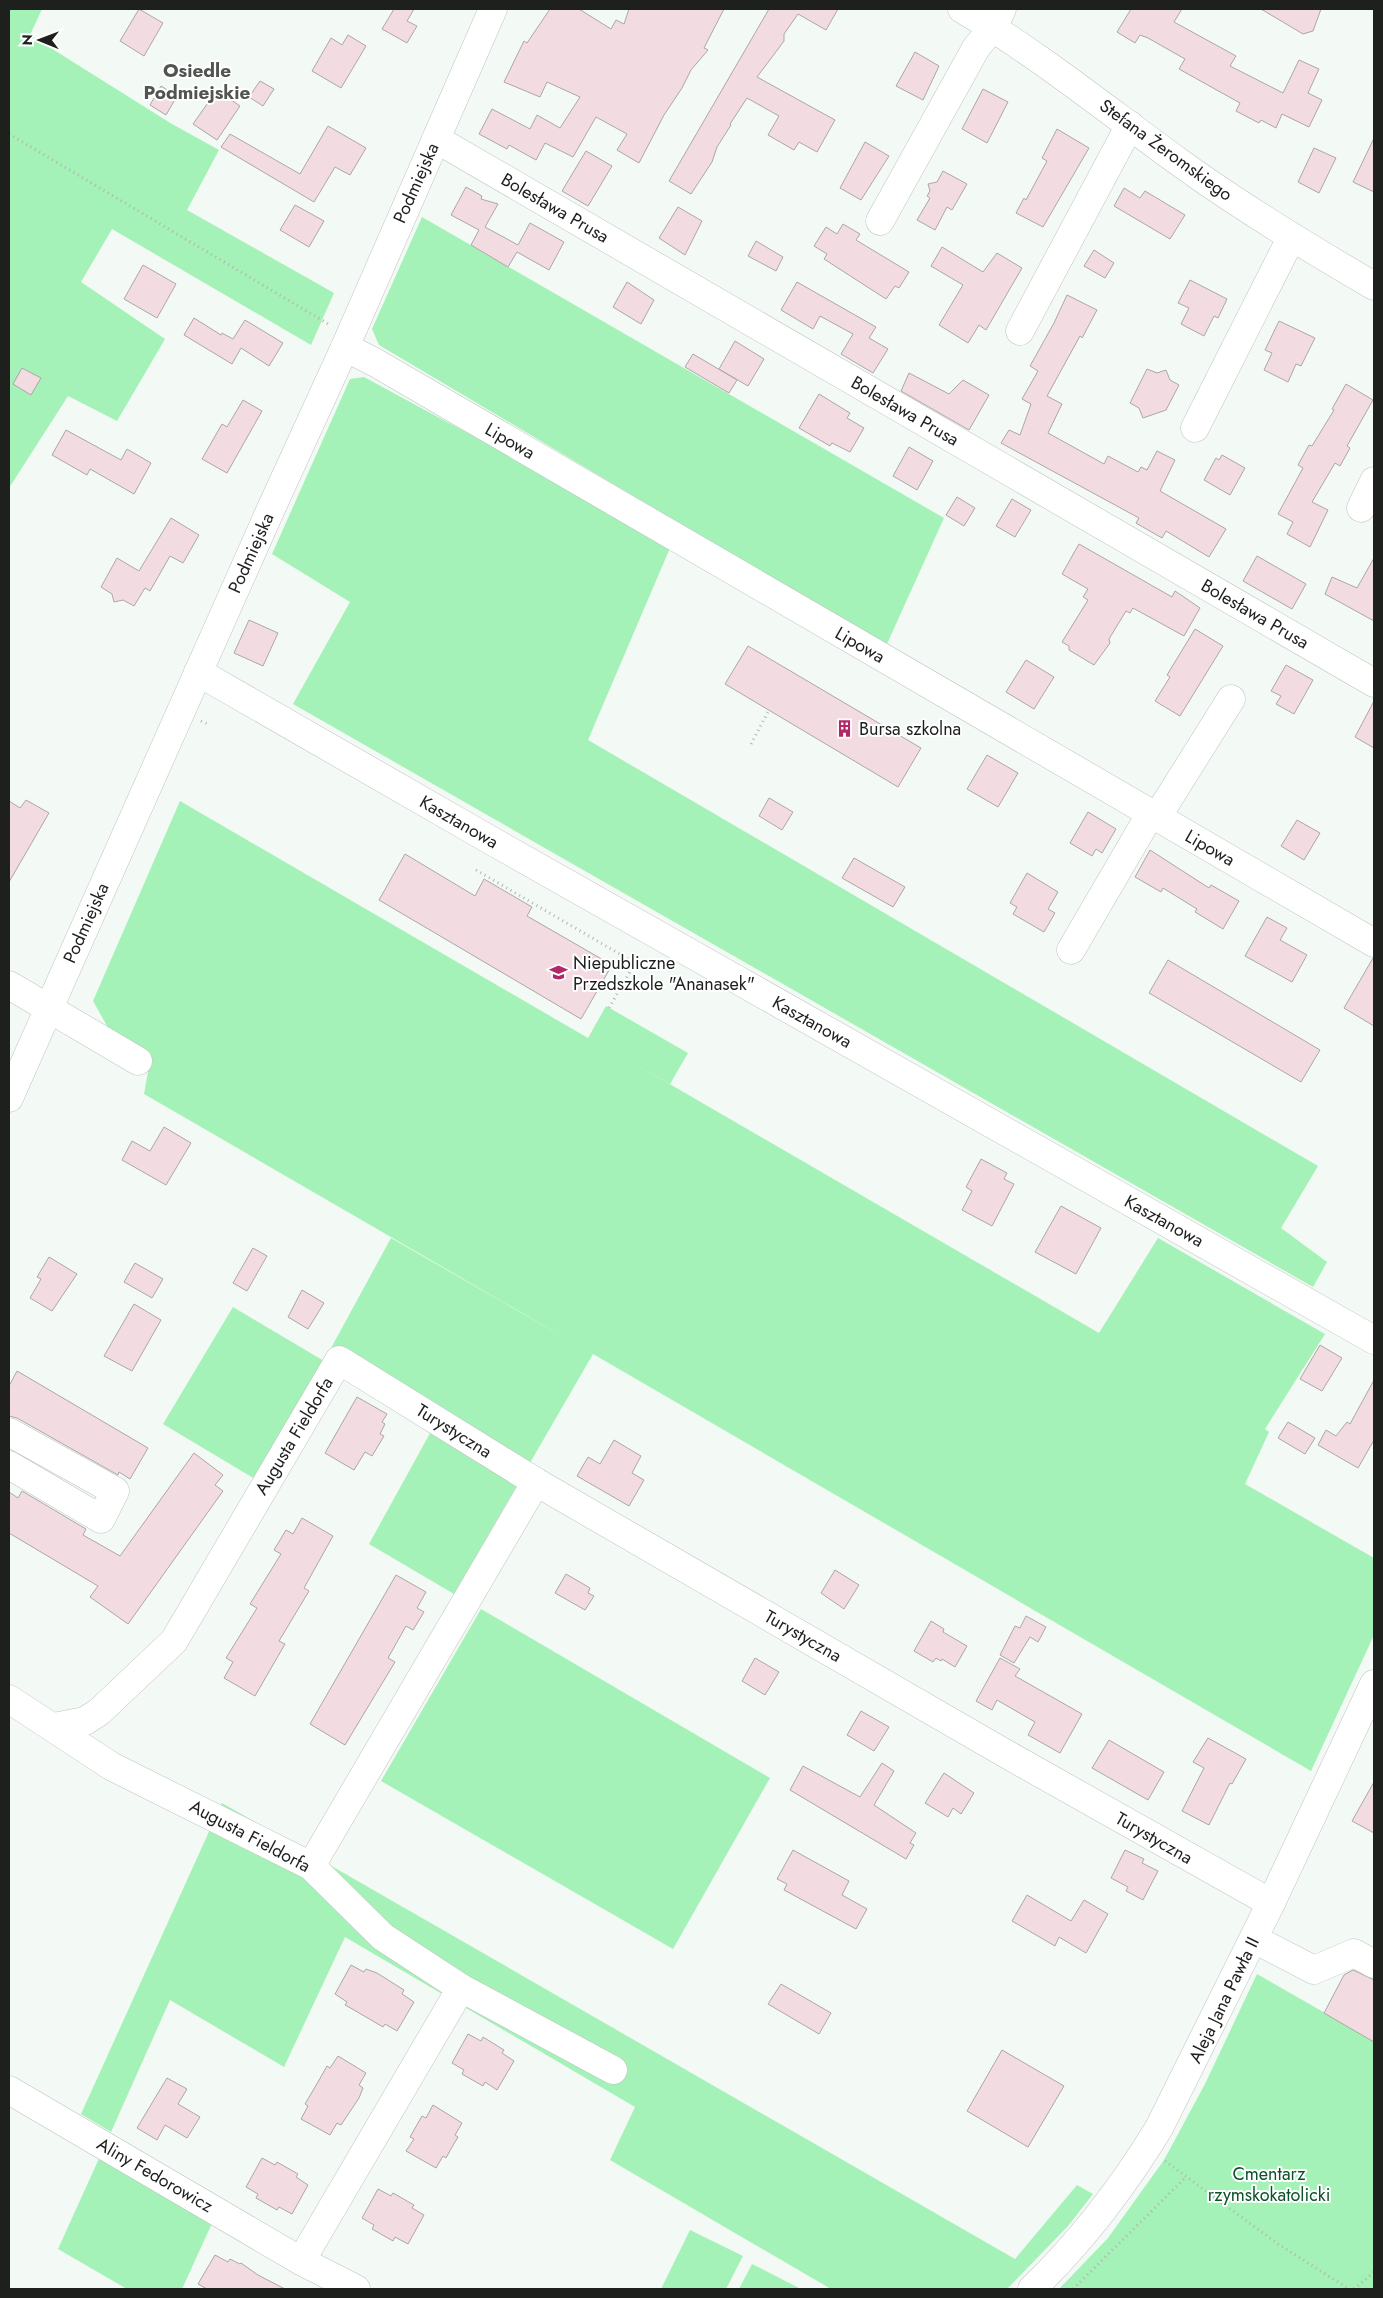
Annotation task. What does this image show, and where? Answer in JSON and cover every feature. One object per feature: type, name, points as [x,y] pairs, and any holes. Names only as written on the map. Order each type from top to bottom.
[{"type":"street","name":"Podmiejska","points":[[9,1098],[198,672],[338,336],[436,139],[493,9]]},
{"type":"street","name":"Stefana Żeromskiego","points":[[962,9],[997,18],[1179,162],[1291,238],[1374,286]]},
{"type":"street","points":[[880,221],[976,48],[997,18]]},
{"type":"street","points":[[1020,331],[1130,125]]},
{"type":"street","name":"Bolesława Prusa","points":[[436,139],[1374,683]]},
{"type":"street","points":[[1195,428],[1291,238]]},
{"type":"street","name":"Lipowa","points":[[338,336],[376,363],[1374,943]]},
{"type":"street","points":[[1361,508],[1374,481]]},
{"type":"street","name":"Kasztanowa","points":[[198,672],[492,842],[1374,1340]]},
{"type":"street","points":[[1071,950],[1154,815],[1231,699]]},
{"type":"street","points":[[9,985],[138,1061]]},
{"type":"street","name":"Turystyczna","points":[[339,1360],[536,1482],[982,1740],[1271,1903]]},
{"type":"street","name":"Augusta Fieldorfa","points":[[54,1727],[85,1721],[99,1712],[174,1640],[339,1360]]},
{"type":"street","points":[[9,1432],[115,1491],[101,1519],[9,1465]]},
{"type":"street","points":[[311,1866],[536,1482]]},
{"type":"street","name":"Aleja Jana Pawła II","points":[[1032,2289],[1097,2220],[1147,2148],[1185,2078],[1271,1903],[1367,1719],[1374,1684]]},
{"type":"street","name":"Augusta Fieldorfa","points":[[9,1699],[111,1766],[311,1866],[383,1938],[460,1988],[613,2070]]},
{"type":"street","points":[[1254,1939],[1314,1970],[1354,1953],[1374,1964]]},
{"type":"street","points":[[301,2261],[460,1988]]},
{"type":"street","name":"Aliny Fedorowicz","points":[[9,2090],[301,2261],[356,2289]]},
{"type":"path","points":[[9,134],[338,336]]},
{"type":"path","points":[[752,744],[768,710]]},
{"type":"path","points":[[476,870],[635,962],[609,1008]]},
{"type":"path","points":[[1147,2148],[1278,2244],[1349,2289]]},
{"type":"path","points":[[1073,2289],[1186,2177]]},
{"type":"path","points":[[1354,2289],[1374,2272]]},
{"type":"green space","points":[[9,9],[42,9],[30,35],[172,124],[219,150],[187,210],[334,293],[311,345],[112,229],[81,282],[165,339],[117,421],[68,396],[9,488]]},
{"type":"green space","points":[[422,217],[944,518],[886,646],[379,345],[372,329]]},
{"type":"green space","points":[[364,377],[665,540],[670,548],[588,740],[1318,1166],[1281,1228],[1327,1262],[1313,1287],[293,704],[350,602],[272,554],[350,379]]},
{"type":"green space","points":[[180,801],[588,1038],[606,1006],[688,1053],[670,1084],[623,1057],[1099,1333],[1158,1238],[1325,1334],[1265,1429],[1269,1432],[1245,1484],[1374,1558],[1374,1635],[1311,1771],[593,1354],[454,1594],[369,1544],[434,1426],[324,1362],[255,1479],[163,1424],[233,1307],[324,1361],[391,1238],[574,1343],[144,1094],[150,1061],[110,1031],[93,1001]]},
{"type":"green space","points":[[481,1609],[770,1778],[673,1949],[381,1781]]},
{"type":"green space","points":[[222,1803],[1015,2259],[1077,2185],[1093,2194],[1068,2226],[1007,2289],[831,2289],[610,2160],[635,2107],[345,1937],[284,2067],[170,2000],[111,2132],[81,2114]]},
{"type":"green space","name":"Cmentarz rzymskokatolicki","points":[[1257,1974],[1374,2041],[1374,2289],[1059,2289],[1108,2238],[1164,2160],[1205,2084]]},
{"type":"green space","points":[[102,2152],[214,2219],[182,2289],[127,2289],[58,2249]]},
{"type":"green space","points":[[690,2230],[743,2256],[726,2289],[661,2289]]},
{"type":"green space","points":[[752,2264],[801,2289],[739,2289]]},
{"type":"building","points":[[139,9],[163,23],[144,56],[120,41]]},
{"type":"building","points":[[394,9],[414,9],[407,21],[417,26],[407,43],[382,29]]},
{"type":"building","points":[[550,9],[579,9],[611,29],[616,20],[624,24],[629,9],[724,9],[704,48],[708,50],[691,70],[682,88],[664,115],[639,163],[617,150],[627,134],[596,117],[573,157],[545,143],[536,160],[509,145],[507,149],[479,134],[492,109],[530,129],[537,115],[560,128],[580,97],[547,82],[540,97],[504,82],[524,41],[527,43]]},
{"type":"building","points":[[769,9],[838,9],[826,30],[798,14],[784,34],[784,41],[757,77],[835,120],[817,152],[799,142],[794,150],[768,135],[779,116],[747,98],[717,147],[712,162],[691,194],[669,181]]},
{"type":"building","points":[[1131,9],[1182,9],[1174,22],[1236,56],[1230,66],[1283,93],[1299,60],[1319,69],[1308,93],[1322,100],[1309,127],[1282,114],[1276,128],[1261,120],[1259,123],[1236,111],[1240,103],[1179,69],[1185,59],[1148,38],[1140,35],[1135,43],[1117,32]]},
{"type":"building","points":[[1261,9],[1321,9],[1313,31],[1303,34]]},
{"type":"building","points":[[348,35],[366,46],[341,88],[312,71],[331,38],[342,45]]},
{"type":"building","points":[[915,52],[939,66],[923,100],[896,86]]},
{"type":"building","points":[[260,81],[274,89],[263,106],[249,97]]},
{"type":"building","points":[[161,86],[177,96],[166,115],[150,105]]},
{"type":"building","points":[[983,89],[1008,102],[987,143],[962,129]]},
{"type":"building","points":[[217,90],[240,106],[217,140],[193,124]]},
{"type":"building","points":[[328,126],[366,148],[350,175],[335,167],[314,202],[221,147],[230,134],[300,174]]},
{"type":"building","points":[[1057,129],[1089,148],[1043,227],[1016,213],[1024,198],[1026,200],[1047,161],[1042,158]]},
{"type":"building","points":[[1374,138],[1374,192],[1353,182]]},
{"type":"building","points":[[865,142],[889,156],[861,200],[840,188]]},
{"type":"building","points":[[1314,148],[1336,158],[1319,193],[1298,182]]},
{"type":"building","points":[[586,151],[612,166],[588,206],[562,191]]},
{"type":"building","points":[[943,171],[967,184],[952,210],[947,207],[935,230],[917,220],[930,198],[927,196],[930,191],[928,184],[937,182]]},
{"type":"building","points":[[466,187],[482,196],[481,199],[498,204],[485,227],[518,245],[530,223],[564,242],[549,270],[517,252],[508,267],[471,245],[479,230],[451,215]]},
{"type":"building","points":[[1124,188],[1140,198],[1145,191],[1185,215],[1170,239],[1114,206]]},
{"type":"building","points":[[295,205],[324,221],[309,247],[280,230]]},
{"type":"building","points":[[678,207],[702,221],[685,255],[659,238]]},
{"type":"building","points":[[843,224],[860,234],[856,240],[909,272],[899,288],[895,286],[886,299],[824,259],[827,254],[814,246],[826,227],[837,234]]},
{"type":"building","points":[[756,241],[783,257],[776,271],[748,256]]},
{"type":"building","points":[[942,247],[983,272],[997,253],[1022,268],[986,330],[979,325],[968,343],[939,325],[963,285],[931,266]]},
{"type":"building","points":[[1094,250],[1114,263],[1105,278],[1084,266]]},
{"type":"building","points":[[143,265],[176,284],[157,318],[124,299]]},
{"type":"building","points":[[1190,280],[1227,299],[1218,318],[1214,316],[1204,336],[1181,324],[1189,308],[1178,303]]},
{"type":"building","points":[[627,282],[654,300],[641,324],[613,307]]},
{"type":"building","points":[[797,282],[876,327],[869,338],[888,349],[873,373],[841,354],[853,334],[820,316],[813,329],[781,310]]},
{"type":"building","points":[[1067,295],[1097,310],[1082,338],[1080,336],[1047,396],[1062,404],[1048,433],[1104,464],[1108,456],[1138,472],[1141,467],[1147,470],[1157,451],[1175,460],[1160,491],[1226,529],[1209,557],[1166,531],[1162,538],[1136,523],[1139,518],[1001,443],[1009,430],[1020,435],[1031,404],[1022,399],[1038,371],[1030,366]]},
{"type":"building","points":[[194,318],[221,335],[222,333],[233,339],[245,320],[283,343],[269,366],[241,348],[232,364],[184,335]]},
{"type":"building","points":[[1279,321],[1315,338],[1301,366],[1296,364],[1288,382],[1264,370],[1272,353],[1265,350]]},
{"type":"building","points":[[735,341],[764,359],[748,386],[719,369]]},
{"type":"building","points":[[693,354],[737,380],[729,393],[685,367]]},
{"type":"building","points":[[22,368],[41,378],[31,395],[13,384]]},
{"type":"building","points":[[1147,369],[1157,373],[1166,370],[1170,380],[1179,385],[1166,410],[1143,418],[1139,408],[1130,403]]},
{"type":"building","points":[[909,373],[949,394],[963,380],[989,395],[969,430],[901,391]]},
{"type":"building","points":[[1346,384],[1373,400],[1347,446],[1350,448],[1340,466],[1335,463],[1312,502],[1328,510],[1310,547],[1287,534],[1293,522],[1278,514],[1303,468],[1298,465],[1309,445],[1312,446],[1334,410],[1332,409]]},
{"type":"building","points":[[819,394],[850,413],[847,418],[864,428],[850,452],[832,443],[830,446],[799,428]]},
{"type":"building","points":[[243,400],[262,411],[227,473],[202,459],[222,424],[227,427]]},
{"type":"building","points":[[66,430],[121,460],[127,449],[151,463],[134,494],[90,469],[87,475],[52,455]]},
{"type":"building","points":[[909,447],[933,461],[917,490],[893,476]]},
{"type":"building","points":[[1222,455],[1245,468],[1230,495],[1204,480],[1216,458],[1219,460]]},
{"type":"building","points":[[957,497],[975,508],[964,526],[946,515]]},
{"type":"building","points":[[1012,499],[1031,510],[1015,537],[996,526]]},
{"type":"building","points":[[171,518],[199,535],[183,563],[170,556],[150,591],[145,588],[134,606],[123,600],[114,602],[112,594],[101,587],[117,558],[139,571]]},
{"type":"building","points":[[1079,544],[1172,597],[1175,591],[1200,608],[1184,636],[1133,608],[1130,613],[1126,611],[1109,639],[1110,643],[1094,665],[1069,650],[1069,646],[1062,642],[1088,600],[1083,597],[1088,589],[1062,574]]},
{"type":"building","points":[[1257,556],[1306,584],[1292,609],[1243,581]]},
{"type":"building","points":[[1374,558],[1374,621],[1325,594],[1332,577],[1357,588]]},
{"type":"building","points":[[249,620],[278,633],[263,666],[234,653]]},
{"type":"building","points":[[1195,629],[1223,646],[1180,716],[1155,701],[1170,677],[1167,675]]},
{"type":"building","name":"Bursa szkolna","points":[[748,646],[921,748],[898,787],[725,684]]},
{"type":"building","points":[[1026,660],[1054,677],[1034,709],[1006,692]]},
{"type":"building","points":[[1286,665],[1313,680],[1294,714],[1276,704],[1281,696],[1271,691]]},
{"type":"building","points":[[1374,701],[1374,748],[1355,737]]},
{"type":"building","points":[[987,755],[1018,773],[998,807],[967,789]]},
{"type":"building","points":[[769,798],[793,812],[782,830],[759,816]]},
{"type":"building","points":[[26,800],[49,813],[9,882],[9,801],[20,808]]},
{"type":"building","points":[[1088,812],[1116,829],[1102,853],[1096,849],[1092,856],[1070,843]]},
{"type":"building","points":[[1297,820],[1320,833],[1304,860],[1281,846]]},
{"type":"building","points":[[1150,850],[1209,888],[1211,885],[1239,901],[1223,929],[1195,912],[1197,909],[1163,888],[1161,892],[1135,877]]},
{"type":"building","points":[[405,854],[475,896],[484,879],[532,907],[527,916],[612,965],[581,1019],[379,900]]},
{"type":"building","points":[[854,858],[905,887],[893,907],[842,878]]},
{"type":"building","points":[[1027,873],[1058,892],[1048,909],[1055,913],[1044,932],[1013,914],[1017,907],[1010,903]]},
{"type":"building","points":[[1267,917],[1287,928],[1280,940],[1307,955],[1292,982],[1245,956]]},
{"type":"building","points":[[1374,959],[1374,1026],[1344,1008]]},
{"type":"building","points":[[1168,960],[1320,1050],[1301,1082],[1149,993]]},
{"type":"building","points":[[164,1127],[191,1143],[166,1185],[122,1160],[132,1141],[150,1151]]},
{"type":"building","points":[[981,1159],[1007,1173],[1004,1179],[1014,1184],[992,1226],[962,1210],[972,1191],[966,1187]]},
{"type":"building","points":[[1061,1206],[1101,1228],[1076,1274],[1035,1252]]},
{"type":"building","points":[[253,1248],[267,1256],[247,1291],[233,1283]]},
{"type":"building","points":[[49,1257],[77,1274],[52,1311],[30,1298],[41,1279],[37,1277]]},
{"type":"building","points":[[135,1263],[163,1279],[152,1298],[124,1282]]},
{"type":"building","points":[[302,1290],[324,1303],[308,1329],[288,1317]]},
{"type":"building","points":[[134,1304],[161,1320],[132,1371],[104,1356]]},
{"type":"building","points":[[1320,1345],[1342,1358],[1322,1391],[1300,1379]]},
{"type":"building","points":[[17,1371],[148,1448],[130,1479],[119,1472],[118,1475],[17,1418],[9,1416],[9,1386]]},
{"type":"building","points":[[1374,1380],[1374,1440],[1358,1468],[1318,1445],[1326,1430],[1336,1436],[1347,1422],[1350,1424]]},
{"type":"building","points":[[357,1397],[387,1414],[382,1422],[385,1424],[380,1434],[384,1436],[372,1456],[365,1452],[354,1470],[325,1453]]},
{"type":"building","points":[[1288,1422],[1315,1438],[1305,1454],[1278,1438]]},
{"type":"building","points":[[614,1440],[641,1456],[632,1473],[644,1480],[629,1506],[577,1476],[588,1457],[600,1464]]},
{"type":"building","points":[[194,1453],[223,1475],[215,1485],[223,1491],[128,1624],[90,1597],[98,1586],[9,1533],[9,1492],[18,1498],[22,1491],[86,1529],[83,1535],[120,1556]]},
{"type":"building","points":[[302,1518],[333,1536],[304,1588],[309,1591],[279,1641],[285,1644],[255,1696],[224,1678],[233,1662],[226,1658],[257,1608],[250,1604],[281,1554],[274,1550],[286,1530],[293,1534]]},
{"type":"building","points":[[835,1570],[859,1585],[844,1609],[821,1593]]},
{"type":"building","points":[[566,1574],[590,1588],[588,1593],[594,1596],[585,1610],[555,1593]]},
{"type":"building","points":[[396,1575],[426,1592],[417,1608],[424,1612],[413,1630],[406,1626],[388,1658],[395,1662],[345,1745],[310,1724]]},
{"type":"building","points":[[1026,1616],[1046,1627],[1038,1642],[1030,1637],[1014,1663],[1000,1655],[1015,1626],[1020,1628]]},
{"type":"building","points":[[931,1621],[944,1629],[943,1632],[967,1646],[955,1667],[942,1659],[941,1661],[936,1658],[933,1662],[914,1651]]},
{"type":"building","points":[[755,1658],[779,1672],[765,1695],[742,1681]]},
{"type":"building","points":[[1000,1658],[1020,1669],[1015,1676],[1082,1714],[1060,1753],[1028,1735],[1035,1722],[997,1700],[992,1710],[976,1701]]},
{"type":"building","points":[[861,1711],[889,1727],[874,1751],[847,1735]]},
{"type":"building","points":[[1208,1738],[1246,1759],[1232,1784],[1230,1783],[1209,1825],[1182,1811],[1204,1768],[1193,1762]]},
{"type":"building","points":[[1109,1740],[1164,1772],[1148,1800],[1092,1768]]},
{"type":"building","points":[[882,1763],[894,1771],[874,1805],[916,1833],[910,1843],[914,1845],[906,1859],[790,1790],[803,1766],[860,1797]]},
{"type":"building","points":[[944,1773],[974,1793],[961,1814],[953,1808],[948,1817],[925,1803]]},
{"type":"building","points":[[1374,1782],[1374,1833],[1352,1821]]},
{"type":"building","points":[[793,1850],[849,1881],[842,1895],[867,1909],[856,1929],[784,1890],[787,1884],[777,1879]]},
{"type":"building","points":[[1125,1850],[1144,1859],[1142,1863],[1158,1871],[1143,1900],[1126,1891],[1128,1887],[1111,1878]]},
{"type":"building","points":[[1027,1895],[1071,1921],[1084,1900],[1108,1914],[1086,1953],[1059,1937],[1055,1946],[1012,1921]]},
{"type":"building","points":[[351,1965],[364,1972],[366,1969],[377,1973],[404,1990],[402,1994],[414,2002],[397,2031],[385,2024],[383,2027],[345,2005],[347,2002],[335,1994]]},
{"type":"building","points":[[1353,1970],[1374,1980],[1374,2042],[1324,2013],[1344,1975]]},
{"type":"building","points":[[781,1984],[831,2013],[819,2034],[768,2004]]},
{"type":"building","points":[[468,2034],[481,2041],[483,2037],[504,2050],[502,2053],[514,2061],[497,2090],[485,2082],[483,2086],[462,2074],[464,2070],[452,2063]]},
{"type":"building","points":[[1002,2050],[1064,2086],[1028,2147],[967,2111]]},
{"type":"building","points":[[338,2056],[366,2073],[359,2085],[363,2088],[359,2098],[341,2125],[337,2123],[330,2135],[301,2119],[308,2106],[305,2104],[327,2066],[330,2068]]},
{"type":"building","points":[[167,2078],[187,2089],[178,2104],[200,2117],[187,2138],[165,2125],[157,2140],[137,2128]]},
{"type":"building","points":[[433,2105],[462,2123],[455,2135],[458,2137],[446,2158],[443,2156],[436,2168],[406,2151],[414,2139],[410,2137],[422,2116],[426,2118]]},
{"type":"building","points":[[262,2158],[275,2165],[277,2162],[298,2174],[296,2177],[308,2185],[292,2214],[279,2207],[277,2210],[256,2198],[258,2194],[246,2187]]},
{"type":"building","points":[[378,2189],[391,2196],[393,2193],[414,2205],[412,2208],[424,2215],[408,2244],[395,2237],[393,2241],[372,2229],[374,2225],[362,2218]]},
{"type":"building","points":[[215,2255],[228,2262],[230,2259],[241,2263],[258,2275],[285,2289],[207,2289],[198,2284]]},
{"type":"place","name":"Bursa szkolna","points":[[845,729]]},
{"type":"place","name":"Niepubliczne Przedszkole \"Ananasek\"","points":[[559,973]]},
{"type":"district","name":"Osiedle Podmiejskie","points":[[197,81]]}]
